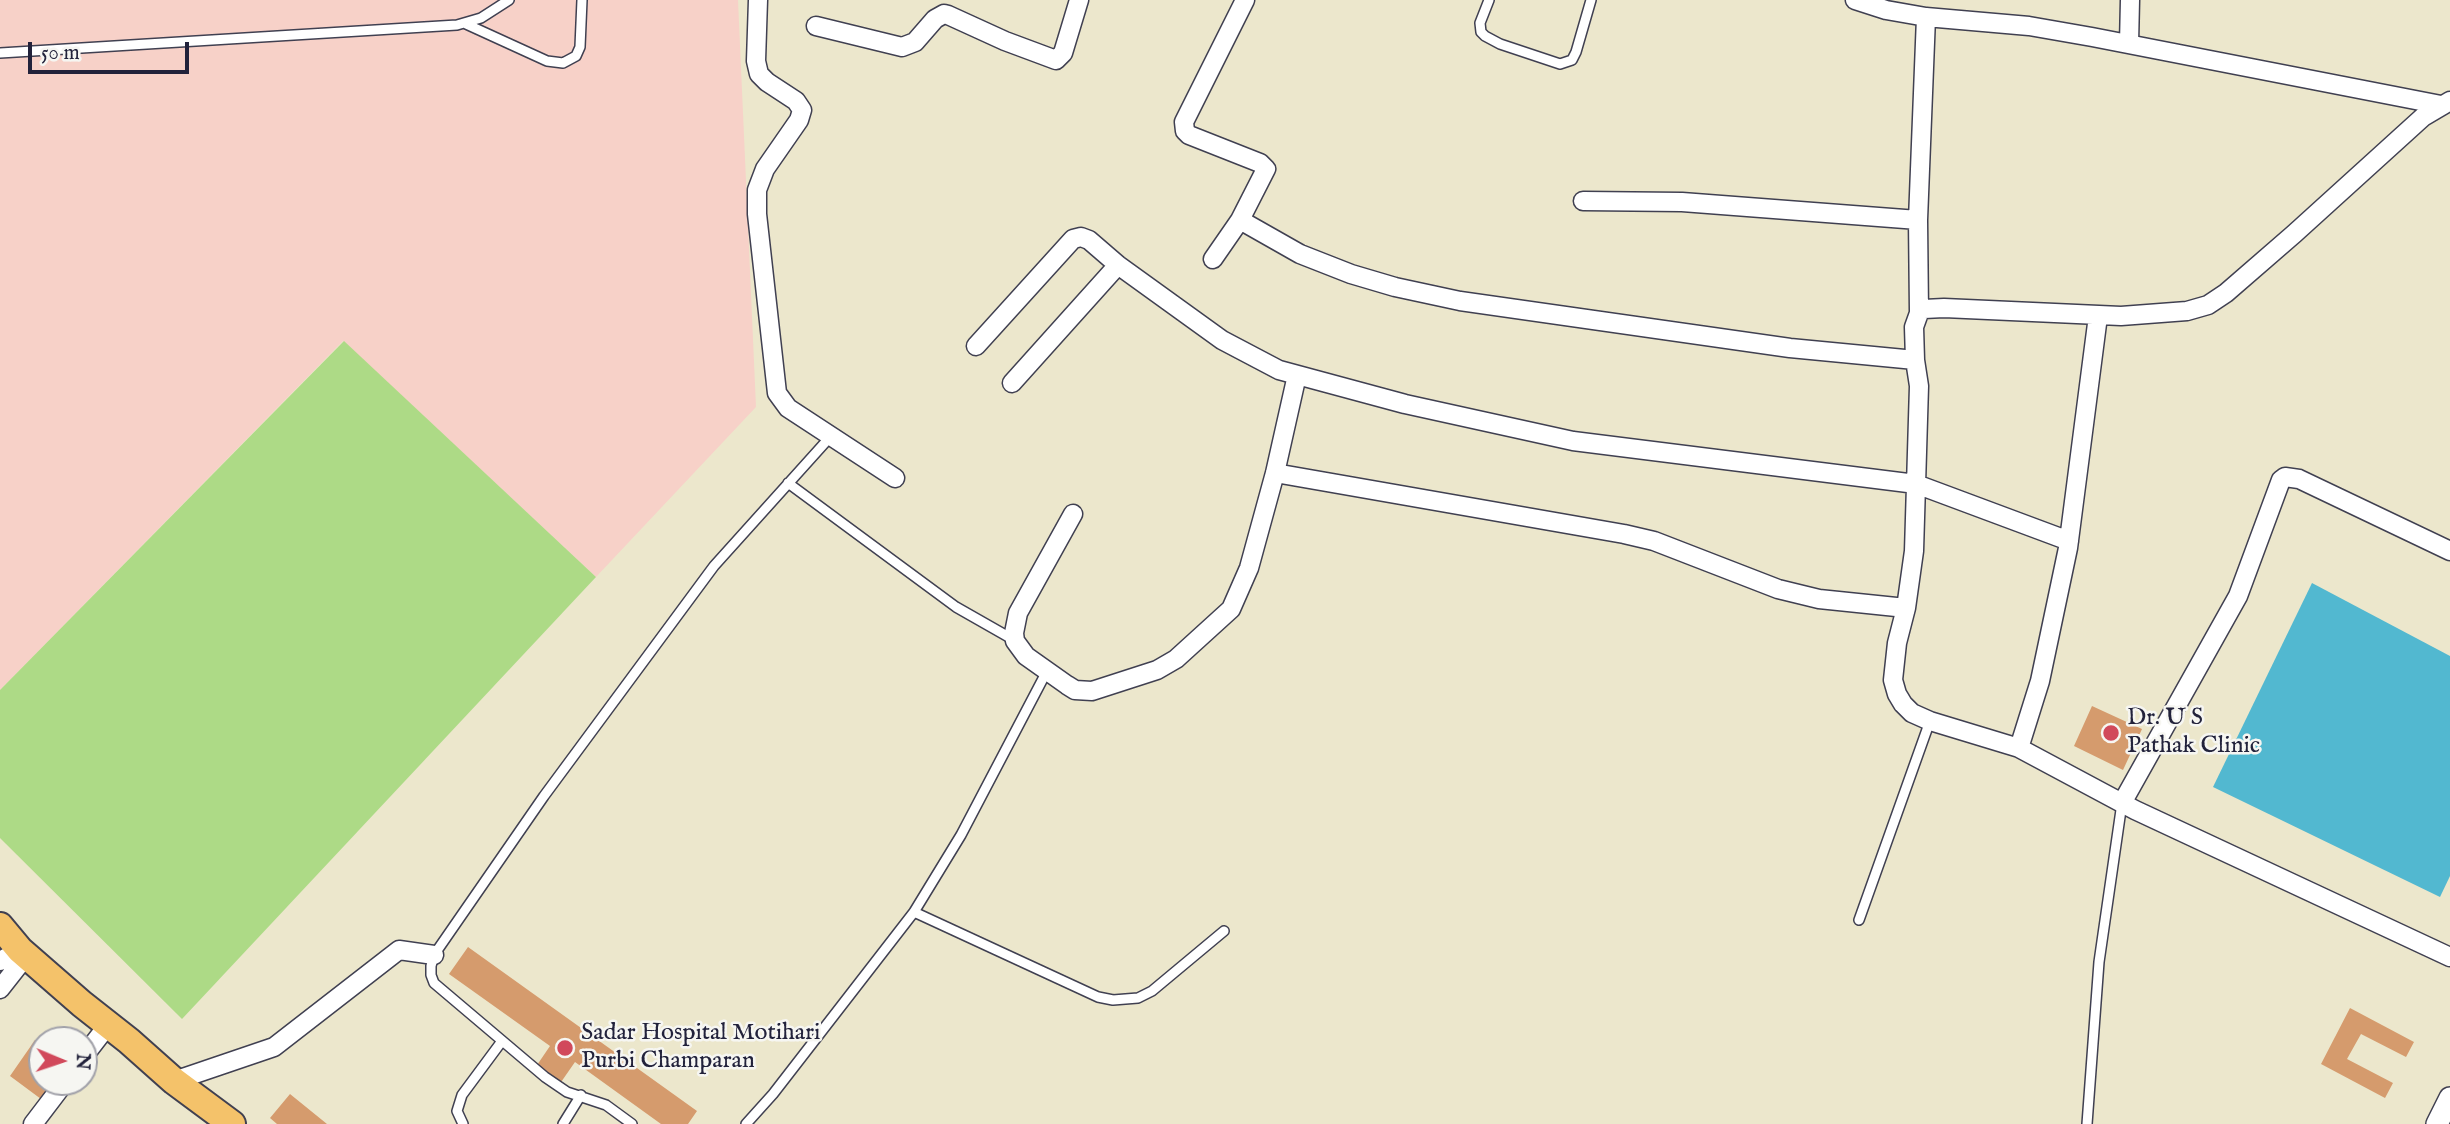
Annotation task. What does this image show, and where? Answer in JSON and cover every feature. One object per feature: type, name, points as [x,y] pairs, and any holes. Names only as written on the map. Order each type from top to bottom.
[{"type":"main road","points":[[0,926],[9,957],[108,1024],[174,1081],[232,1124]]},
{"type":"street","points":[[758,0],[758,74],[796,102],[802,110],[799,120],[765,169],[757,190],[775,383],[779,398],[788,408],[895,478]]},
{"type":"street","points":[[816,26],[902,47],[915,42],[935,19],[944,14],[1056,60],[1063,54],[1079,0]]},
{"type":"street","points":[[1213,259],[1240,220],[1265,175],[1265,167],[1189,135],[1185,131],[1184,122],[1245,0]]},
{"type":"street","points":[[1856,0],[1886,10],[1926,17],[2029,26],[2445,103]]},
{"type":"street","points":[[2129,44],[2130,0]]},
{"type":"street","points":[[1919,313],[1919,220],[1926,17]]},
{"type":"street","points":[[2445,103],[2397,139],[2226,293],[2208,305],[2161,314],[2098,316],[1944,308],[1924,309],[1916,316],[1915,360],[1919,386],[1914,551],[1906,608],[1897,643],[1894,680],[1897,694],[1912,713],[2019,748],[2122,803],[2450,957]]},
{"type":"street","points":[[1583,201],[1682,202],[1919,220]]},
{"type":"street","points":[[1240,220],[1300,254],[1352,274],[1395,287],[1460,301],[1790,348],[1915,360]]},
{"type":"street","points":[[976,346],[1073,239],[1085,237],[1118,265],[1222,340],[1279,370],[1405,404],[1573,441],[1916,484],[2069,541]]},
{"type":"street","points":[[1012,383],[1118,265]]},
{"type":"street","points":[[2019,748],[2040,681],[2069,541],[2098,316]]},
{"type":"street","points":[[1073,514],[1018,613],[1014,624],[1015,641],[1026,656],[1075,690],[1092,691],[1157,670],[1176,659],[1219,623],[1231,609],[1241,590],[1275,473],[1297,375]]},
{"type":"street","points":[[1275,473],[1624,534],[1677,550],[1778,590],[1819,599],[1906,608]]},
{"type":"street","points":[[2122,803],[2238,596],[2281,480],[2285,477],[2299,479],[2450,551]]},
{"type":"street","points":[[174,1081],[274,1047],[399,950],[434,955]]},
{"type":"street","points":[[0,989],[9,957]]},
{"type":"street","points":[[98,1037],[108,1024]]},
{"type":"street","points":[[33,1124],[54,1096]]},
{"type":"street","points":[[2437,1124],[2450,1098]]},
{"type":"lane","points":[[0,53],[466,24],[509,0]]},
{"type":"lane","points":[[466,24],[547,61],[563,63],[576,56],[580,47],[582,0]]},
{"type":"lane","points":[[1489,0],[1480,23],[1481,32],[1485,36],[1560,64],[1572,60],[1576,52],[1591,0]]},
{"type":"lane","points":[[632,1124],[606,1105],[556,1087],[434,983],[431,975],[434,955],[544,796],[706,577],[831,436]]},
{"type":"lane","points":[[788,483],[956,607],[1015,641]]},
{"type":"lane","points":[[747,1124],[774,1094],[914,912],[961,835],[1047,671]]},
{"type":"lane","points":[[1859,920],[1930,721]]},
{"type":"lane","points":[[2087,1124],[2099,962],[2122,803]]},
{"type":"lane","points":[[914,912],[1098,997],[1113,1000],[1138,998],[1152,991],[1224,932]]},
{"type":"lane","points":[[463,1124],[457,1111],[462,1094],[502,1041]]},
{"type":"lane","points":[[563,1124],[581,1096]]},
{"type":"shaded area","points":[[0,0],[738,0],[756,407],[596,577],[343,341],[0,690]]},
{"type":"green space","points":[[344,341],[596,577],[182,1019],[0,838],[0,690]]},
{"type":"water","points":[[2312,583],[2450,656],[2450,876],[2440,897],[2213,787]]},
{"type":"building","points":[[2092,706],[2142,729],[2123,770],[2074,746]]},
{"type":"building","points":[[468,947],[697,1111],[688,1124],[661,1124],[575,1062],[559,1085],[535,1068],[550,1046],[449,974]]},
{"type":"building","points":[[2350,1008],[2414,1042],[2406,1057],[2361,1034],[2347,1059],[2393,1083],[2385,1098],[2321,1064]]},
{"type":"building","points":[[28,1050],[28,1089],[10,1076]]},
{"type":"building","points":[[290,1094],[327,1124],[277,1124],[270,1118]]},
{"type":"place","name":"Dr. U S Pathak Clinic","points":[[2111,733]]},
{"type":"place","name":"Sadar Hospital Motihari Purbi Champaran","points":[[565,1048]]}]
